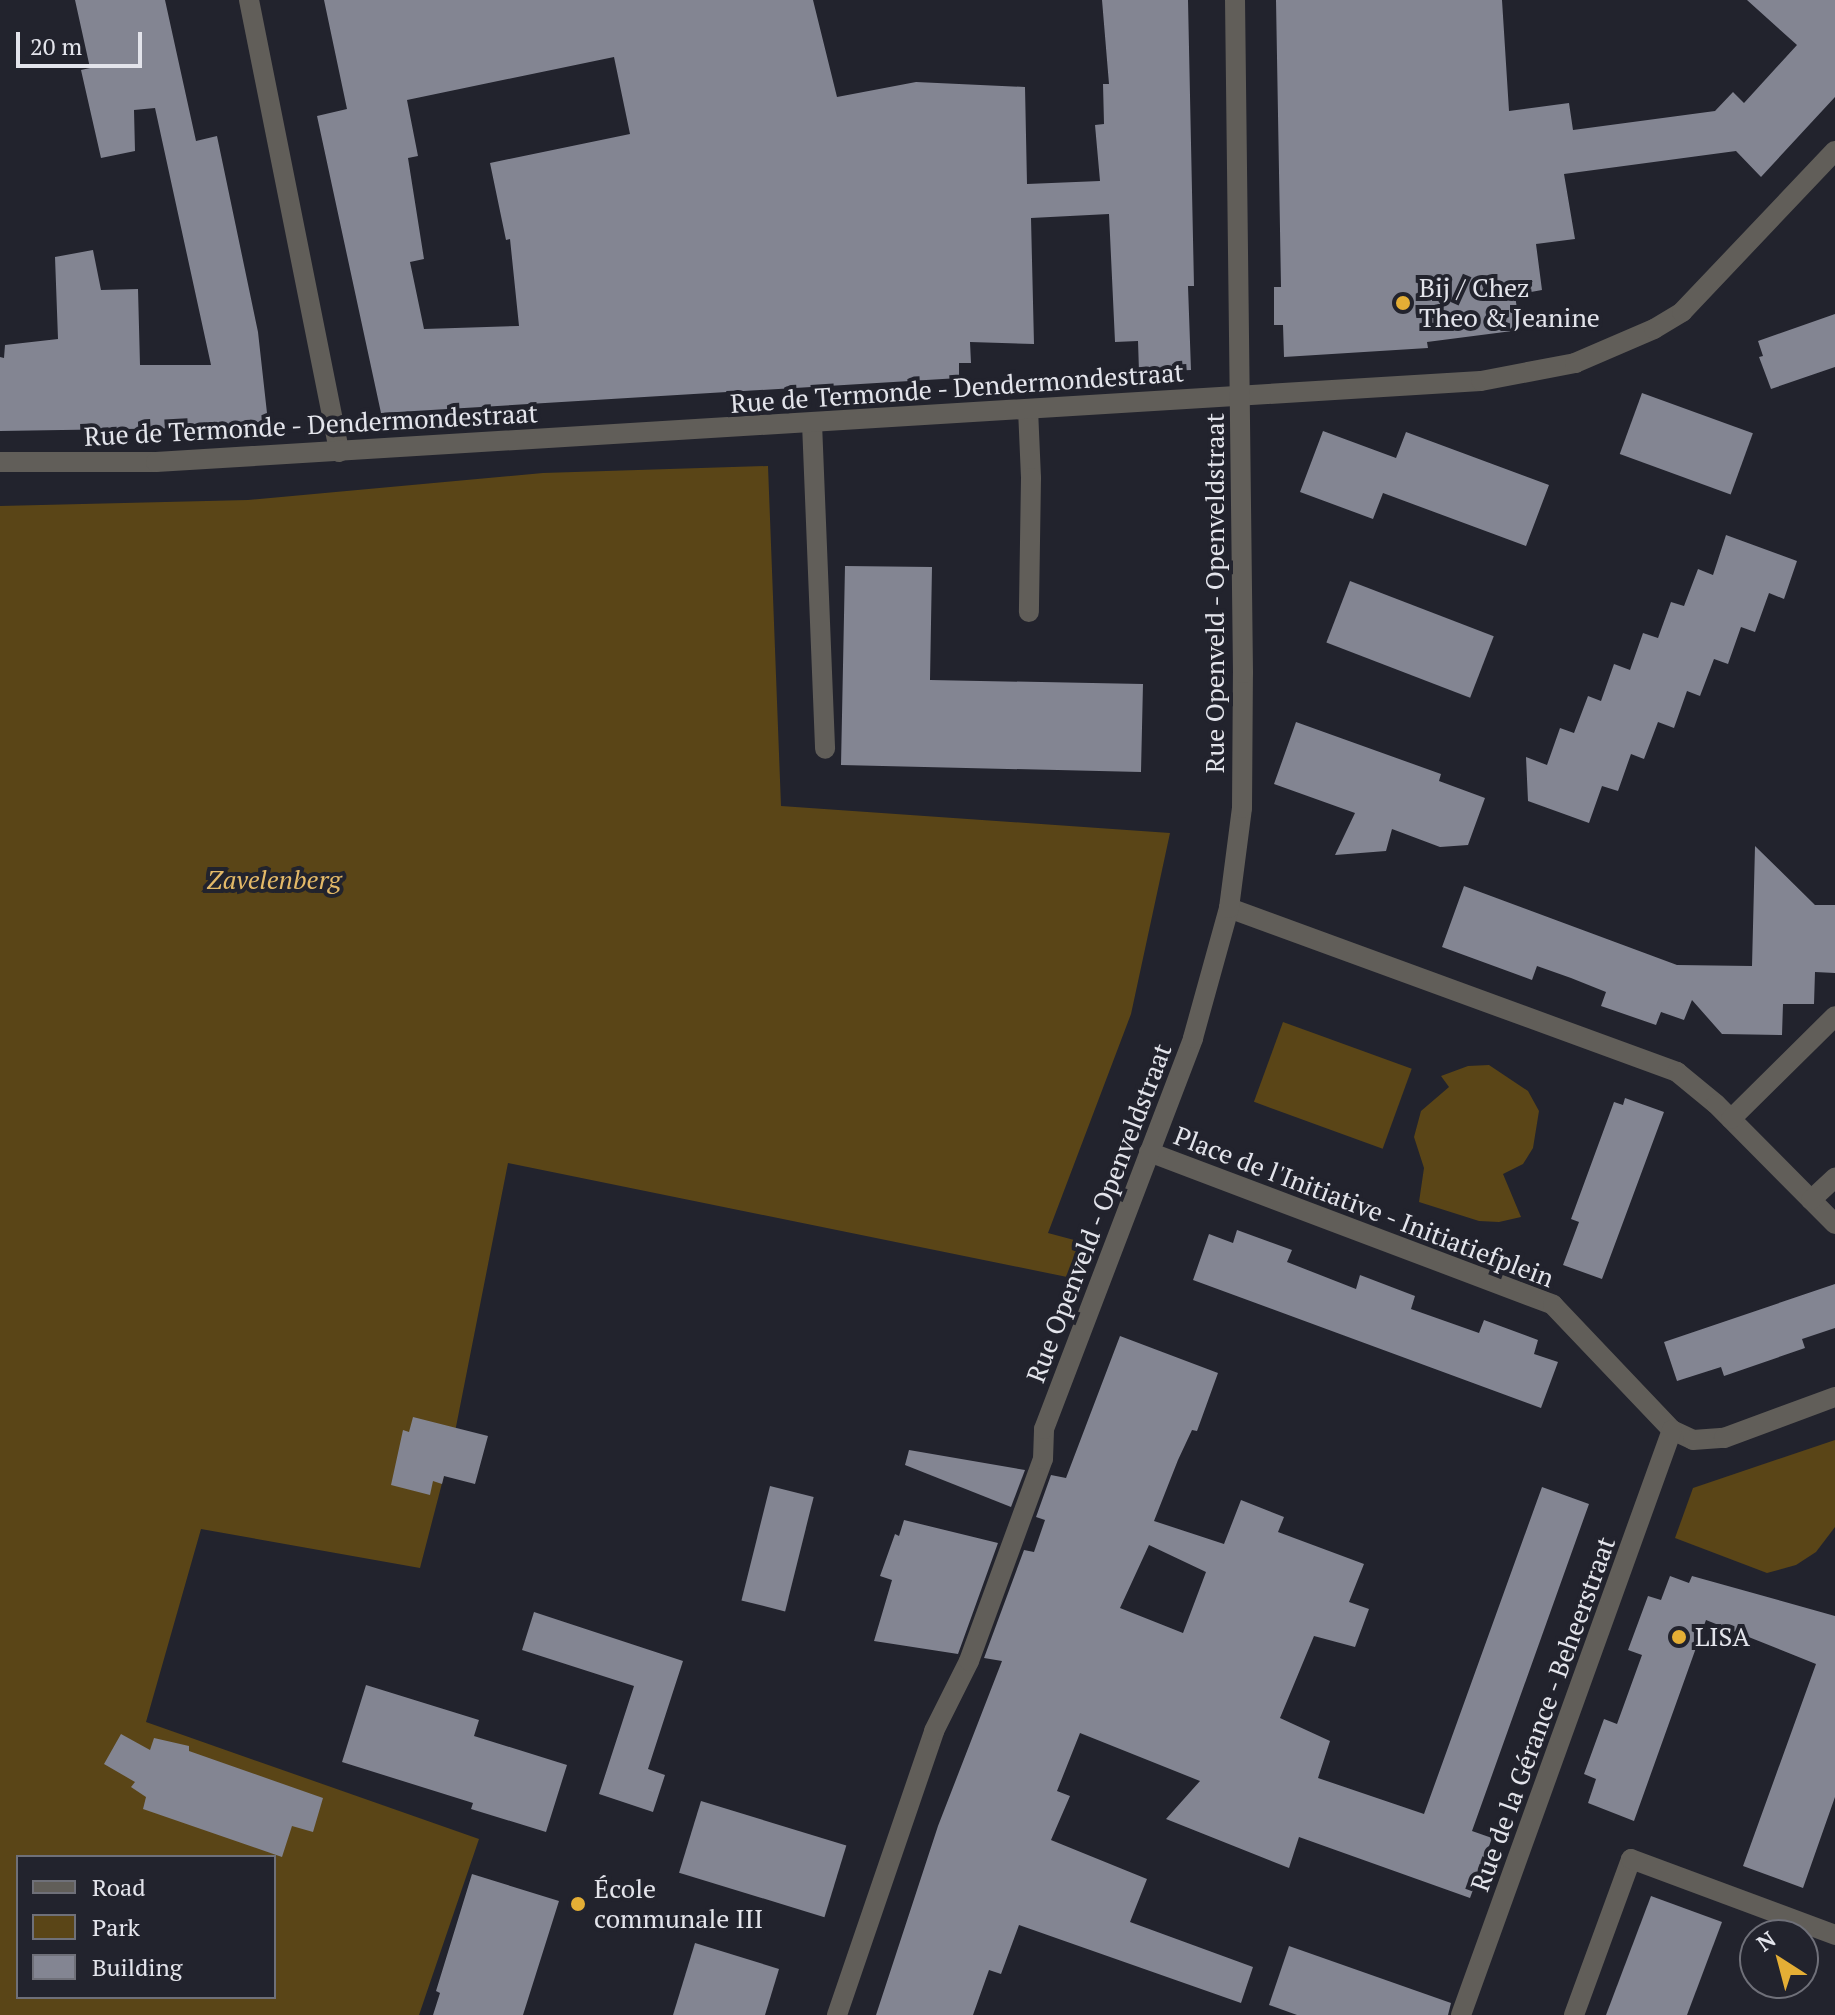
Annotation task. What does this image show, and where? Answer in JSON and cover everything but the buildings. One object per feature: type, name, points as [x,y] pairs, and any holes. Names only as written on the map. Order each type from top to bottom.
[{"type":"street","points":[[249,0],[339,452]]},
{"type":"street","name":"Rue Openveld - Openveldstraat","points":[[837,2015],[934,1731],[975,1646],[1043,1459],[1044,1429],[1193,1038],[1229,908],[1242,808],[1235,0]]},
{"type":"street","name":"Rue de Termonde - Dendermondestraat","points":[[0,462],[156,462],[339,452],[1481,381],[1575,363],[1654,329],[1682,312],[1835,151]]},
{"type":"street","points":[[1028,409],[1032,494],[1029,612]]},
{"type":"street","points":[[812,423],[825,749]]},
{"type":"street","points":[[1229,908],[1677,1072],[1731,1119],[1835,1224]]},
{"type":"street","points":[[1731,1119],[1835,1016]]},
{"type":"street","name":"Place de l'Initiative - Initiatiefplein","points":[[1149,1152],[1553,1305],[1672,1430]]},
{"type":"street","points":[[1811,1200],[1835,1178]]},
{"type":"street","points":[[1672,1430],[1693,1440],[1724,1438],[1835,1397]]},
{"type":"street","name":"Rue de la Gérance - Beheerstraat","points":[[1461,2015],[1672,1430]]},
{"type":"street","points":[[1574,2015],[1631,1859],[1818,1917],[1835,1935]]},
{"type":"green space","name":"Zavelenberg","points":[[768,466],[781,806],[1170,833],[1131,1014],[1048,1233],[1089,1244],[1077,1279],[508,1163],[454,1437],[420,1568],[201,1529],[146,1722],[479,1839],[419,2015],[0,2015],[0,506],[248,500],[543,473]]},
{"type":"green space","points":[[1283,1022],[1412,1069],[1383,1149],[1254,1102]]},
{"type":"green space","points":[[1489,1065],[1528,1091],[1539,1111],[1533,1148],[1523,1164],[1503,1174],[1521,1217],[1499,1222],[1479,1221],[1419,1202],[1424,1168],[1414,1137],[1421,1111],[1449,1087],[1441,1076],[1468,1066]]},
{"type":"green space","points":[[1835,1440],[1835,1527],[1816,1552],[1796,1565],[1767,1573],[1675,1538],[1693,1488]]},
{"type":"place","name":"Bij / Chez Theo & Jeanine","points":[[1403,303]]},
{"type":"place","name":"LISA","points":[[1679,1637]]},
{"type":"place","name":"École communale III","points":[[578,1904]]}]
